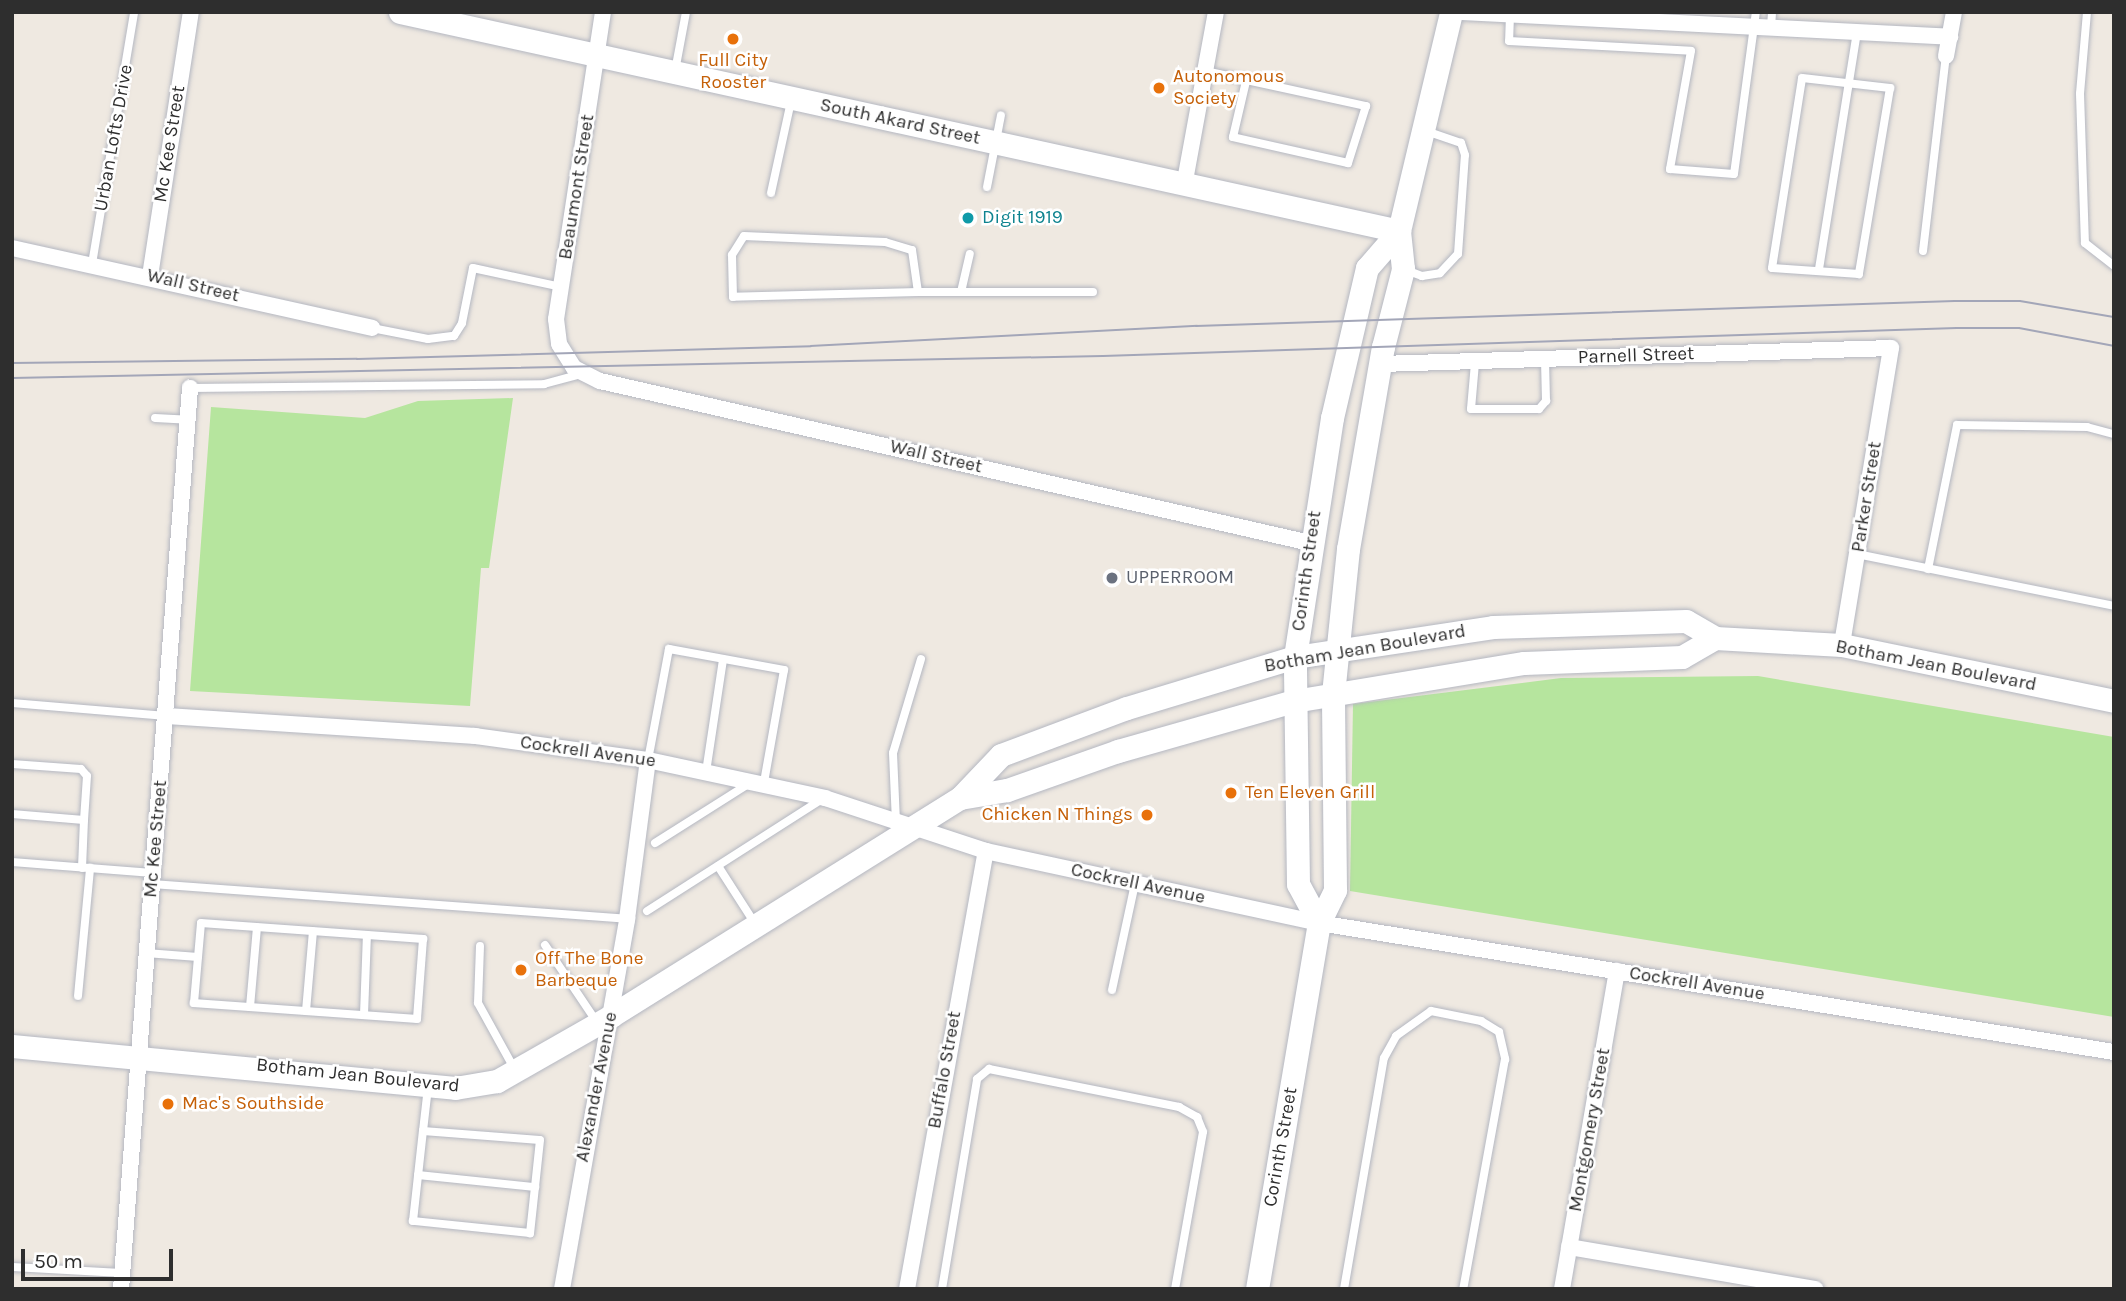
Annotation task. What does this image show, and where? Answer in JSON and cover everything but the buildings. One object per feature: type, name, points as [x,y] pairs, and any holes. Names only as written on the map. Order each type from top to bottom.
[{"type":"main road","name":"South Akard Street","points":[[400,12],[597,53],[1184,186],[1399,231]]},
{"type":"main road","name":"Corinth Street","points":[[1257,1289],[1319,923],[1335,890],[1333,694],[1348,549],[1380,364],[1403,269],[1399,231],[1451,12]]},
{"type":"main road","name":"Corinth Street","points":[[1319,923],[1298,884],[1295,657],[1310,543],[1332,418],[1367,268],[1399,231]]},
{"type":"main road","name":"Botham Jean Boulevard","points":[[960,798],[1001,755],[1127,708],[1295,657],[1493,627],[1685,621],[1714,638],[1842,645],[2114,701]]},
{"type":"main road","name":"Botham Jean Boulevard","points":[[12,1046],[137,1054],[476,1087],[516,1073],[755,924],[903,825],[960,798],[1007,790],[1118,751],[1294,701],[1524,663],[1682,657],[1714,638]]},
{"type":"street","name":"Mc Kee Street","points":[[150,275],[191,12]]},
{"type":"street","name":"Beaumont Street","points":[[567,360],[559,344],[556,319],[603,12]]},
{"type":"street","points":[[1184,186],[1216,12]]},
{"type":"street","points":[[1462,12],[1755,19],[1857,31],[1950,37]]},
{"type":"street","points":[[1946,56],[1954,12]]},
{"type":"street","name":"Wall Street","points":[[12,248],[150,275],[372,328]]},
{"type":"street","name":"Parnell Street","points":[[1380,364],[1891,348]]},
{"type":"street","name":"Parker Street","points":[[1842,645],[1891,348]]},
{"type":"street","name":"Wall Street","points":[[567,360],[582,374],[1310,543]]},
{"type":"street","name":"Mc Kee Street","points":[[122,1281],[137,1054],[167,716],[190,388]]},
{"type":"street","name":"Cockrell Avenue","points":[[167,716],[475,736],[648,760],[759,781],[825,798],[986,851],[1319,923],[2114,1052]]},
{"type":"street","name":"Alexander Avenue","points":[[562,1289],[604,1020],[627,919],[648,760]]},
{"type":"street","name":"Buffalo Street","points":[[907,1289],[986,851]]},
{"type":"street","name":"Montgomery Street","points":[[1562,1289],[1617,971]]},
{"type":"street","points":[[1569,1247],[1815,1289]]},
{"type":"lane","name":"Urban Lofts Drive","points":[[92,264],[134,12]]},
{"type":"lane","points":[[675,71],[686,12]]},
{"type":"lane","points":[[2087,12],[2080,94],[2085,243],[2114,267]]},
{"type":"lane","points":[[1510,15],[1510,41],[1690,51],[1670,169],[1734,174],[1755,19]]},
{"type":"lane","points":[[1819,269],[1857,31]]},
{"type":"lane","points":[[1923,251],[1946,56]]},
{"type":"lane","points":[[1205,71],[1366,106],[1348,163],[1233,137],[1246,81]]},
{"type":"lane","points":[[1802,78],[1890,88],[1859,274],[1819,269],[1772,268],[1802,78]]},
{"type":"lane","points":[[771,193],[792,98]]},
{"type":"lane","points":[[987,187],[1001,115]]},
{"type":"lane","points":[[1403,269],[1422,276],[1440,273],[1458,254],[1465,155],[1461,143],[1423,130]]},
{"type":"lane","points":[[918,292],[912,250],[885,242],[744,236],[732,255],[733,297],[918,292],[1093,292]]},
{"type":"lane","points":[[961,292],[970,254]]},
{"type":"lane","points":[[372,328],[428,339],[454,336],[462,323],[473,268],[562,287]]},
{"type":"lane","points":[[1475,363],[1471,409],[1539,409],[1546,401],[1545,360]]},
{"type":"lane","points":[[190,388],[544,384],[582,374]]},
{"type":"lane","points":[[155,418],[188,420]]},
{"type":"lane","points":[[1928,569],[1957,425],[2087,427],[2114,434]]},
{"type":"lane","points":[[1857,554],[2114,606]]},
{"type":"lane","points":[[648,760],[669,649],[784,670],[759,781],[654,843]]},
{"type":"lane","points":[[706,772],[723,659]]},
{"type":"lane","points":[[903,825],[893,754],[921,659]]},
{"type":"lane","points":[[12,704],[167,716]]},
{"type":"lane","points":[[12,764],[81,769],[87,776],[84,820],[86,868],[78,996]]},
{"type":"lane","points":[[646,911],[825,798]]},
{"type":"lane","points":[[12,814],[84,820]]},
{"type":"lane","points":[[12,862],[86,868],[153,878],[627,919]]},
{"type":"lane","points":[[718,866],[755,924]]},
{"type":"lane","points":[[1112,990],[1135,884]]},
{"type":"lane","points":[[201,923],[313,931],[423,939],[417,1019],[194,1003],[201,923]]},
{"type":"lane","points":[[250,1007],[257,927]]},
{"type":"lane","points":[[306,1011],[313,931]]},
{"type":"lane","points":[[364,1015],[367,935]]},
{"type":"lane","points":[[545,945],[604,1020]]},
{"type":"lane","points":[[480,946],[478,1003],[516,1073]]},
{"type":"lane","points":[[146,953],[198,957]]},
{"type":"lane","points":[[1344,1289],[1384,1058],[1396,1036],[1431,1011],[1481,1021],[1499,1032],[1504,1059],[1463,1289]]},
{"type":"lane","points":[[942,1289],[977,1079],[989,1069],[1179,1107],[1197,1117],[1203,1132],[1175,1289]]},
{"type":"lane","points":[[423,1130],[540,1140],[530,1233],[413,1221],[428,1084]]},
{"type":"lane","points":[[418,1175],[535,1187]]},
{"type":"lane","points":[[12,1267],[122,1281]]},
{"type":"green space","points":[[513,398],[489,568],[481,568],[470,706],[190,691],[211,407],[365,418],[418,401]]},
{"type":"green space","points":[[1758,676],[2114,737],[2114,1017],[1350,891],[1353,704],[1561,678]]},
{"type":"tram line","points":[[12,363],[357,359],[811,346],[1196,326],[1955,301],[2020,301],[2114,317]]},
{"type":"tram line","points":[[12,378],[1103,356],[1957,328],[2019,328],[2114,346]]},
{"type":"place","name":"Full City Rooster","points":[[733,39]]},
{"type":"place","name":"Autonomous Society","points":[[1159,88]]},
{"type":"place","name":"Digit 1919","points":[[968,218]]},
{"type":"place","name":"UPPERROOM","points":[[1112,578]]},
{"type":"place","name":"Ten Eleven Grill","points":[[1231,793]]},
{"type":"place","name":"Chicken N Things","points":[[1147,815]]},
{"type":"place","name":"Off The Bone Barbeque","points":[[521,970]]},
{"type":"place","name":"Mac's Southside","points":[[168,1104]]}]
